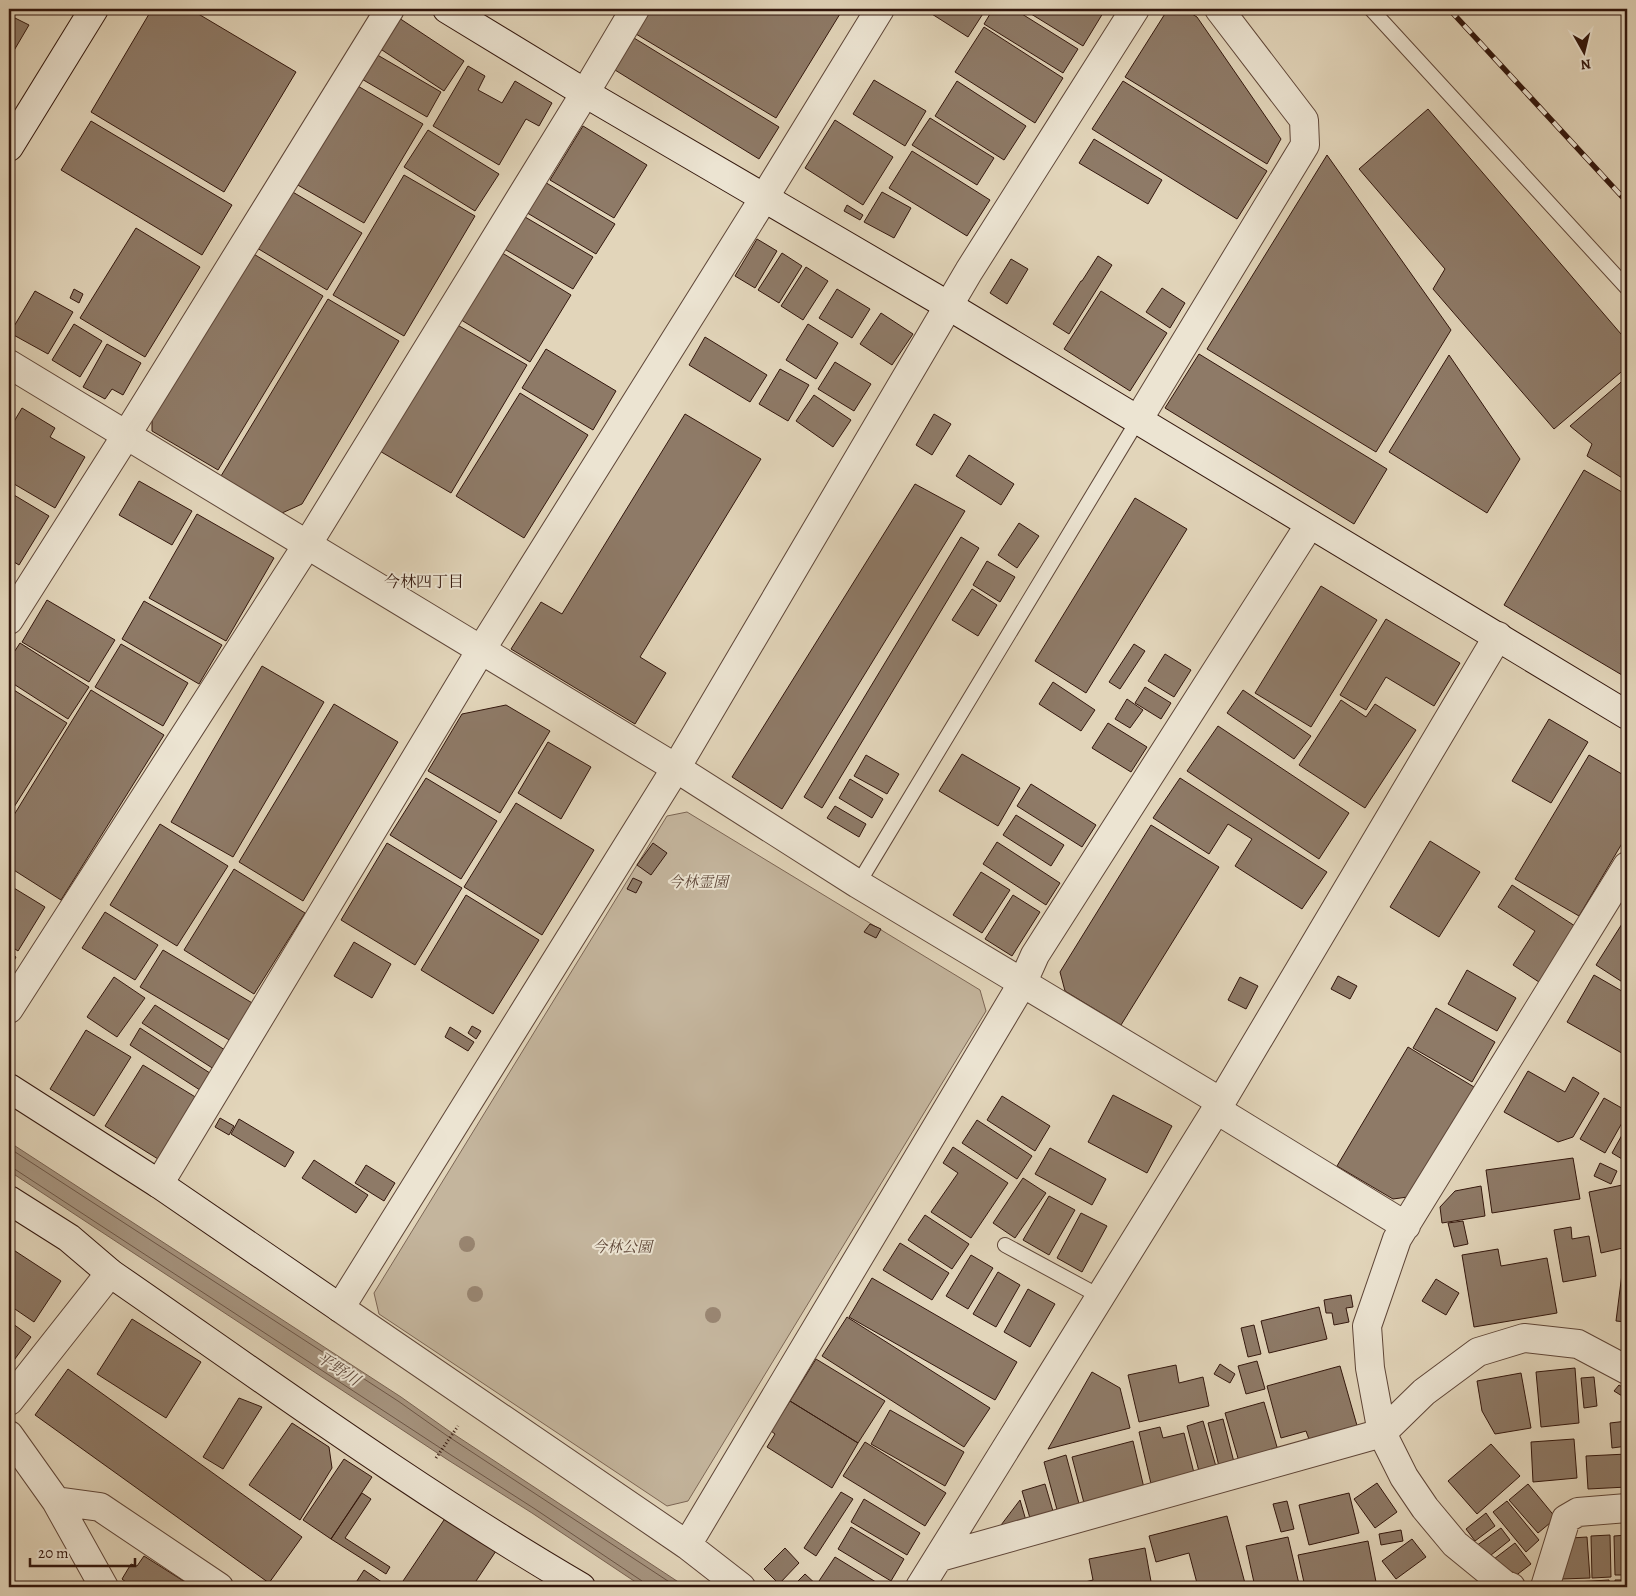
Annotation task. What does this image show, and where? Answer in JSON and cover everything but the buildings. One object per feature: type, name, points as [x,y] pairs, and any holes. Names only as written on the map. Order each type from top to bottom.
[{"type":"street","points":[[9,147],[94,9]]},
{"type":"street","points":[[9,620],[127,434],[390,9]]},
{"type":"street","points":[[447,9],[585,93],[949,306],[1627,715]]},
{"type":"street","points":[[9,1009],[307,546],[635,9]]},
{"type":"street","points":[[159,1184],[481,650],[880,9]]},
{"type":"street","points":[[340,1308],[676,768],[949,306],[1135,9]]},
{"type":"street","points":[[1138,420],[1304,146],[1304,120],[1219,9]]},
{"type":"street","points":[[9,364],[676,768],[858,884],[1219,1106],[1406,1226]]},
{"type":"street","points":[[687,1545],[1022,984],[1035,955],[1310,524]]},
{"type":"street","points":[[920,1587],[1219,1106],[1498,636]]},
{"type":"street","points":[[1511,1587],[1504,1584],[1455,1544],[1425,1508],[1404,1477],[1382,1433],[1370,1368],[1367,1326],[1397,1239],[1627,866]]},
{"type":"street","points":[[9,1088],[159,1184],[687,1545],[741,1587]]},
{"type":"street","points":[[9,1200],[69,1238],[110,1272],[388,1465],[528,1556],[581,1587]]},
{"type":"street","points":[[9,1401],[110,1272]]},
{"type":"street","points":[[940,1557],[1382,1433],[1424,1392],[1478,1352],[1524,1338],[1578,1344],[1627,1370]]},
{"type":"street","points":[[9,1435],[56,1501],[104,1587]]},
{"type":"street","points":[[56,1501],[100,1507],[219,1587]]},
{"type":"street","points":[[1545,1587],[1566,1519],[1578,1512],[1627,1508]]},
{"type":"lane","points":[[1371,9],[1627,288]]},
{"type":"lane","points":[[858,884],[1138,420]]},
{"type":"lane","points":[[1005,1244],[1101,1296]]},
{"type":"path","points":[[434,1461],[460,1422]]},
{"type":"green space","name":"今林公園","points":[[687,812],[980,990],[986,1011],[688,1501],[667,1506],[379,1314],[374,1293],[667,816]]},
{"type":"water","name":"平野川","points":[[9,1142],[401,1397],[449,1431],[686,1587],[643,1587],[448,1460],[9,1171]]},
{"type":"railway","points":[[1449,9],[1627,202]]},
{"type":"district","name":"今林四丁目","points":[[424,582]]},
{"type":"park label","name":"今林霊園","points":[[698,882]]}]
